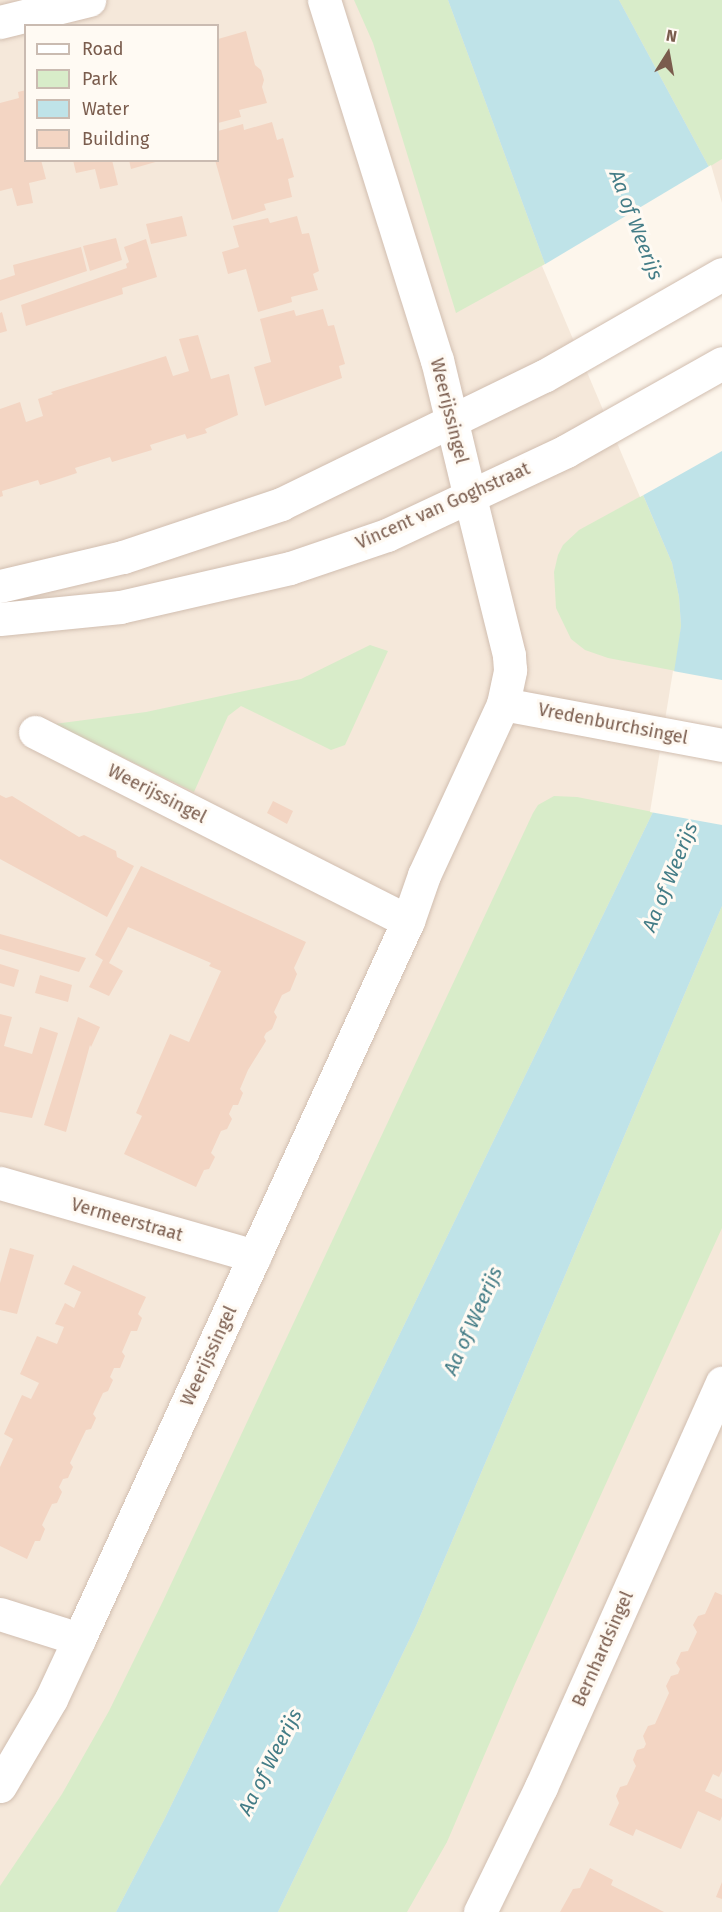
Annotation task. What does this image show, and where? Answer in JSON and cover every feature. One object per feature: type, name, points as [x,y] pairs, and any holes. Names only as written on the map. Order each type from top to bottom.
[{"type":"street","points":[[0,22],[89,0]]},
{"type":"street","name":"Weerijssingel","points":[[0,1786],[51,1699],[255,1256],[408,921],[424,875],[503,704],[510,670],[509,655],[438,360],[324,0]]},
{"type":"street","points":[[0,586],[123,557],[281,504],[452,423],[544,376],[722,273]]},
{"type":"street","name":"Vincent van Goghstraat","points":[[0,619],[120,607],[290,568],[387,535],[566,451],[722,363]]},
{"type":"street","name":"Vredenburchsingel","points":[[503,704],[722,745]]},
{"type":"street","name":"Weerijssingel","points":[[35,732],[408,921]]},
{"type":"street","name":"Vermeerstraat","points":[[0,1183],[255,1256]]},
{"type":"street","name":"Bernhardsingel","points":[[480,1912],[542,1787],[722,1383]]},
{"type":"street","points":[[0,1614],[79,1639]]},
{"type":"shaded area","points":[[0,0],[722,0],[722,1912],[0,1912]]},
{"type":"green space","points":[[354,0],[448,0],[545,264],[456,313],[373,43]]},
{"type":"green space","points":[[619,0],[722,0],[722,159],[709,167]]},
{"type":"green space","points":[[643,495],[672,563],[679,597],[681,626],[676,671],[608,658],[585,650],[571,639],[556,608],[554,572],[563,545],[579,530]]},
{"type":"green space","points":[[370,645],[388,651],[345,745],[331,750],[241,706],[228,716],[194,792],[54,724],[146,712],[301,679]]},
{"type":"green space","points":[[554,796],[577,797],[653,812],[165,1818],[116,1912],[0,1912],[0,1886],[62,1794],[109,1711],[163,1601],[533,813],[538,805]]},
{"type":"green space","points":[[722,906],[722,1228],[515,1684],[447,1842],[407,1912],[278,1912],[416,1626]]},
{"type":"water","name":"Aa of Weerijs","points":[[448,0],[619,0],[709,167],[722,214],[722,906],[416,1626],[278,1912],[116,1912],[165,1818],[653,812],[681,626],[679,597],[672,563],[545,264]]},
{"type":"pier","points":[[711,165],[722,203],[722,451],[640,497],[542,266]]},
{"type":"pier","points":[[673,671],[722,680],[722,825],[650,812]]},
{"type":"building","points":[[246,31],[255,65],[261,70],[264,80],[262,87],[267,103],[239,110],[241,117],[219,123],[219,39]]},
{"type":"building","points":[[24,90],[24,162],[42,162],[46,179],[29,183],[33,203],[17,206],[12,188],[0,191],[0,103],[19,98],[18,92]]},
{"type":"building","points":[[272,122],[277,140],[283,138],[294,177],[288,179],[292,197],[264,204],[266,210],[232,220],[216,162],[219,162],[219,131],[243,124],[244,130]]},
{"type":"building","points":[[73,162],[112,162],[118,185],[100,189],[95,169],[76,173]]},
{"type":"building","points":[[129,162],[156,162],[131,169]]},
{"type":"building","points":[[182,216],[187,236],[151,244],[146,224]]},
{"type":"building","points":[[297,216],[302,234],[309,233],[319,271],[313,274],[318,290],[291,297],[292,302],[258,312],[246,269],[228,274],[222,252],[239,247],[233,226],[268,218],[270,223]]},
{"type":"building","points":[[116,238],[122,260],[90,271],[83,246]]},
{"type":"building","points":[[146,239],[157,277],[122,288],[123,294],[26,326],[21,305],[127,268],[126,264],[129,262],[124,247]]},
{"type":"building","points":[[81,247],[87,271],[0,301],[0,280],[15,275],[13,265]]},
{"type":"building","points":[[323,309],[328,326],[334,325],[345,364],[339,366],[342,378],[265,406],[254,367],[271,362],[260,319],[294,310],[296,316]]},
{"type":"building","points":[[2,312],[7,331],[0,333],[0,313]]},
{"type":"building","points":[[198,335],[211,379],[229,374],[238,415],[205,429],[207,433],[187,439],[185,434],[150,445],[152,450],[112,462],[110,457],[75,468],[77,473],[56,480],[40,485],[38,480],[2,491],[3,496],[0,497],[0,409],[20,402],[26,422],[43,416],[38,399],[53,394],[51,392],[166,356],[173,376],[189,371],[179,339]]},
{"type":"building","points":[[0,795],[6,798],[12,796],[79,837],[84,835],[116,851],[117,857],[134,866],[107,917],[0,859]]},
{"type":"building","points":[[273,801],[293,811],[287,824],[267,813]]},
{"type":"building","points":[[141,866],[306,942],[294,968],[297,974],[290,991],[282,995],[274,1012],[277,1017],[272,1029],[266,1033],[264,1037],[266,1041],[248,1070],[240,1089],[243,1093],[238,1105],[233,1105],[229,1114],[232,1119],[227,1129],[221,1131],[211,1153],[215,1157],[209,1169],[204,1170],[196,1187],[124,1154],[142,1116],[136,1113],[170,1034],[189,1042],[221,971],[209,966],[211,963],[128,927],[109,963],[123,971],[109,996],[89,987],[103,960],[95,955]]},
{"type":"building","points":[[0,934],[86,958],[79,972],[0,949]]},
{"type":"building","points":[[0,964],[19,970],[14,987],[0,983]]},
{"type":"building","points":[[40,975],[72,985],[68,1002],[35,993]]},
{"type":"building","points":[[0,1014],[12,1017],[4,1046],[32,1054],[40,1027],[58,1033],[32,1118],[0,1112]]},
{"type":"building","points":[[78,1017],[100,1027],[91,1047],[90,1045],[66,1132],[44,1125]]},
{"type":"building","points":[[10,1248],[34,1255],[17,1314],[0,1310],[0,1283]]},
{"type":"building","points":[[73,1265],[146,1297],[138,1314],[142,1318],[137,1331],[131,1331],[122,1352],[125,1356],[120,1368],[114,1368],[110,1377],[113,1380],[108,1391],[103,1393],[93,1414],[96,1418],[91,1429],[86,1430],[70,1463],[73,1467],[68,1478],[63,1479],[59,1487],[62,1492],[57,1503],[52,1504],[42,1525],[45,1529],[40,1541],[35,1541],[27,1559],[0,1546],[0,1467],[13,1439],[4,1434],[22,1395],[31,1399],[39,1383],[20,1374],[37,1336],[57,1344],[64,1327],[55,1324],[65,1303],[74,1308],[81,1292],[64,1284]]},
{"type":"building","points":[[715,1592],[722,1595],[722,1771],[719,1777],[713,1774],[705,1791],[722,1799],[722,1816],[720,1821],[698,1811],[681,1849],[636,1829],[633,1836],[609,1825],[619,1803],[616,1796],[620,1787],[627,1785],[636,1766],[633,1760],[637,1750],[644,1748],[646,1744],[643,1736],[648,1726],[655,1724],[669,1693],[666,1686],[671,1676],[678,1674],[680,1669],[676,1663],[681,1652],[688,1651],[697,1632],[693,1625],[698,1616],[705,1614]]},
{"type":"building","points":[[590,1868],[613,1880],[611,1885],[664,1912],[560,1912],[573,1889],[580,1888]]},
{"type":"building","points":[[722,1882],[722,1899],[716,1897]]}]
